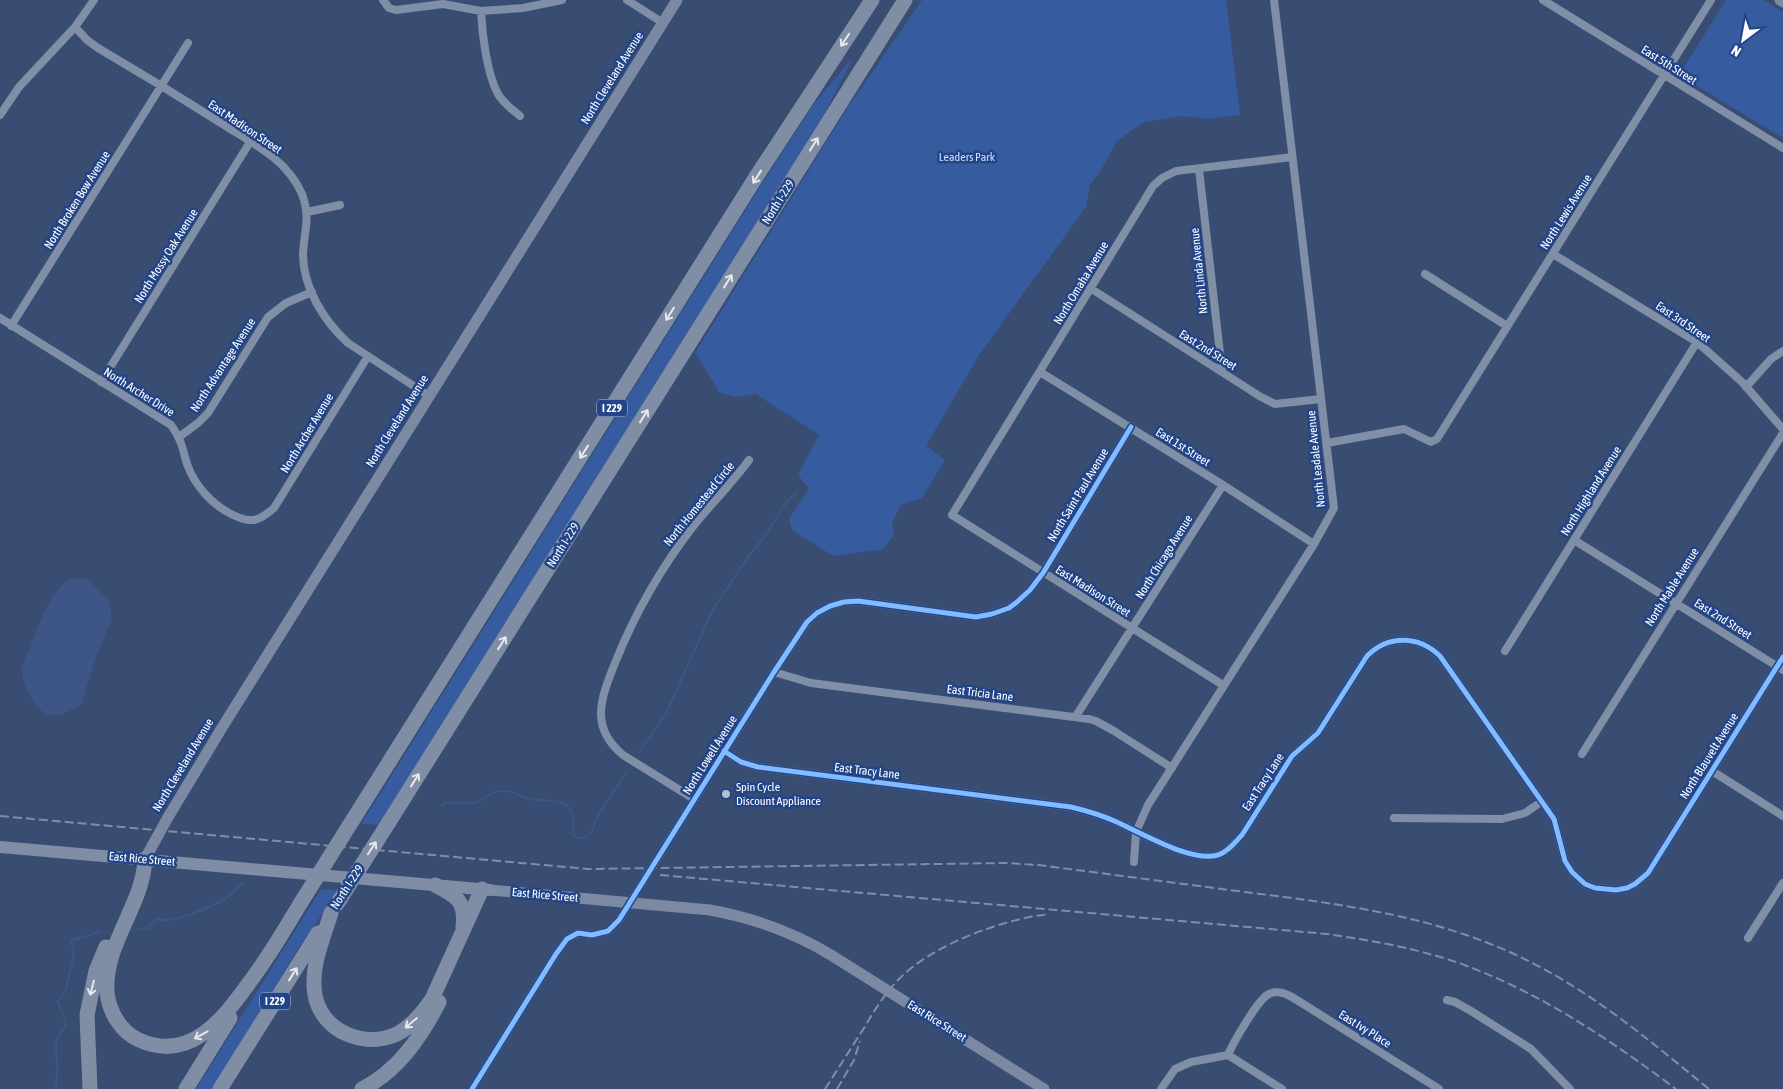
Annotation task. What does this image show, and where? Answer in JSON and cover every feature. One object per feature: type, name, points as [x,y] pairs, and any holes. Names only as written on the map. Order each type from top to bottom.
[{"type":"highway","name":"I 229","points":[[186,1089],[756,177],[872,0]]},
{"type":"highway","name":"North I-229","points":[[220,1089],[905,0]]},
{"type":"highway","points":[[145,859],[141,888],[114,946],[107,974],[110,1005],[118,1022],[129,1034],[146,1043],[160,1046],[173,1045],[193,1039],[208,1031],[230,1010],[266,959]]},
{"type":"highway","points":[[90,1089],[87,1015],[90,995],[96,971],[145,859]]},
{"type":"highway","points":[[435,885],[454,896],[462,905],[464,918],[461,936]]},
{"type":"highway","points":[[333,908],[317,957],[314,985],[315,998],[326,1018],[336,1028],[347,1035],[372,1040],[398,1033],[414,1022],[432,999],[461,936],[486,890]]},
{"type":"highway","points":[[362,1089],[390,1070],[421,1035],[446,988],[486,890]]},
{"type":"main road","name":"East Rice Street","points":[[0,847],[486,890]]},
{"type":"street","points":[[0,115],[19,87],[75,28],[94,0]]},
{"type":"street","points":[[384,0],[389,8],[396,10],[443,4],[481,11],[523,8],[562,0]]},
{"type":"street","points":[[627,0],[663,23]]},
{"type":"street","name":"North Cleveland Avenue","points":[[145,859],[166,819],[224,723],[677,0]]},
{"type":"street","name":"North Leadale Avenue","points":[[1134,862],[1136,832],[1148,805],[1314,544],[1334,508],[1274,0]]},
{"type":"street","name":"East 5th Street","points":[[1543,0],[1783,148]]},
{"type":"street","name":"North Lewis Avenue","points":[[1327,443],[1399,429],[1404,429],[1431,442],[1439,436],[1711,0]]},
{"type":"street","points":[[481,11],[484,46],[494,84],[503,101],[520,116]]},
{"type":"street","name":"East Madison Street","points":[[75,28],[98,48],[162,86],[274,158],[292,176],[302,194],[307,212],[303,254],[306,275],[320,309],[338,334],[430,396]]},
{"type":"street","name":"North Broken Bow Avenue","points":[[11,326],[188,43]]},
{"type":"street","name":"North Mossy Oak Avenue","points":[[101,382],[250,142]]},
{"type":"street","name":"North Omaha Avenue","points":[[952,515],[1153,186],[1162,178],[1176,171],[1292,157]]},
{"type":"street","name":"North Linda Avenue","points":[[1199,169],[1222,371]]},
{"type":"street","points":[[307,212],[340,205]]},
{"type":"street","name":"East 3rd Street","points":[[1553,254],[1697,342],[1746,386],[1783,431]]},
{"type":"street","points":[[1425,274],[1507,326]]},
{"type":"street","name":"East 2nd Street","points":[[1090,288],[1261,397],[1275,404],[1321,399]]},
{"type":"street","name":"North Advantage Avenue","points":[[179,436],[198,423],[208,413],[268,317],[286,303],[312,292]]},
{"type":"street","name":"North Archer Drive","points":[[0,318],[171,425],[179,436],[188,465],[211,502],[246,521],[261,519]]},
{"type":"street","name":"North Highland Avenue","points":[[1505,651],[1697,342]]},
{"type":"street","points":[[1746,386],[1771,359],[1783,351]]},
{"type":"street","name":"North Archer Avenue","points":[[261,519],[274,508],[368,356]]},
{"type":"street","name":"East 1st Street","points":[[1040,372],[1131,427],[1314,544]]},
{"type":"street","name":"North Saint Paul Avenue","points":[[1043,573],[1131,427]]},
{"type":"street","name":"North Mable Avenue","points":[[1582,754],[1783,431]]},
{"type":"street","name":"North Homestead Circle","points":[[694,799],[623,755],[614,747],[607,739],[601,723],[601,704],[622,645],[656,581],[673,554],[696,524],[749,460]]},
{"type":"street","name":"North Chicago Avenue","points":[[1076,716],[1223,485]]},
{"type":"street","name":"East Madison Street","points":[[952,515],[1223,685]]},
{"type":"street","name":"East 2nd Street","points":[[1574,540],[1780,669]]},
{"type":"street","name":"North Lowell Avenue","points":[[472,1089],[567,939],[578,933],[592,935],[608,931],[619,920],[806,622],[830,606],[858,601],[967,616],[984,616],[1002,611],[1017,602],[1030,590],[1043,573]]},
{"type":"street","name":"East Tracy Lane","points":[[724,752],[741,762],[758,767],[1071,807],[1088,811],[1187,853],[1204,856],[1218,855],[1231,847],[1242,835],[1292,756],[1318,733],[1367,656],[1391,641],[1402,640],[1421,643],[1440,656],[1554,819],[1567,866],[1585,884],[1603,889],[1616,890],[1627,888],[1643,878],[1652,866]]},
{"type":"street","name":"North Blauvelt Avenue","points":[[1652,866],[1780,669],[1783,657]]},
{"type":"street","name":"East Tricia Lane","points":[[774,672],[810,683],[1076,716],[1096,721],[1172,768]]},
{"type":"street","points":[[1712,771],[1783,816]]},
{"type":"street","points":[[1394,818],[1502,819],[1524,813],[1541,802]]},
{"type":"street","points":[[1748,938],[1783,883]]},
{"type":"street","name":"East Rice Street","points":[[486,890],[728,913],[784,930],[831,955],[1044,1089]]},
{"type":"street","name":"East Ivy Place","points":[[1228,1055],[1232,1045],[1260,1003],[1268,994],[1278,992],[1292,996],[1439,1089]]},
{"type":"street","points":[[1447,1000],[1455,1002],[1471,1011],[1531,1049],[1570,1089]]},
{"type":"street","points":[[1161,1089],[1175,1069],[1191,1062],[1228,1055],[1282,1089]]},
{"type":"green space","name":"Leaders Park","points":[[922,0],[1226,0],[1240,115],[1206,119],[1183,116],[1144,122],[1117,141],[1101,170],[1090,185],[1086,207],[979,355],[926,446],[945,460],[922,498],[901,504],[892,524],[894,535],[883,549],[833,556],[792,530],[789,519],[809,489],[798,475],[819,435],[756,394],[736,397],[717,392],[718,389],[695,353],[846,110]]},
{"type":"green space","points":[[1726,0],[1764,0],[1783,12],[1783,138],[1679,75]]},
{"type":"green space","points":[[850,61],[823,116],[379,825],[361,824],[761,185],[813,105]]},
{"type":"green space","points":[[321,889],[336,890],[325,910],[286,968],[213,1089],[196,1089]]},
{"type":"shaded area","points":[[69,579],[86,579],[110,601],[111,620],[98,651],[81,704],[66,712],[52,716],[39,708],[29,695],[23,680],[22,667],[50,601]]},
{"type":"waterway","points":[[639,752],[666,714],[712,611],[786,503],[797,492]]},
{"type":"waterway","points":[[442,806],[445,803],[477,802],[492,793],[500,791],[513,792],[530,799],[555,801],[566,805],[571,810],[574,821],[573,835],[584,838],[591,833],[599,814],[627,771]]},
{"type":"waterway","points":[[132,930],[149,928],[151,923],[158,919],[173,919],[201,910],[230,896],[243,883]]},
{"type":"waterway","points":[[56,1089],[56,1041],[66,1024],[57,1002],[65,992],[74,955],[71,940],[101,932]]},
{"type":"railway","points":[[0,816],[588,869],[1006,863],[1039,865],[1359,908],[1433,925],[1469,936],[1505,950],[1540,967],[1585,994],[1628,1024],[1709,1089]]},
{"type":"railway","points":[[660,875],[1327,934],[1398,946],[1467,966],[1523,991],[1601,1036],[1676,1089]]},
{"type":"railway","points":[[825,1089],[875,1009],[897,981],[911,968],[928,956],[967,936],[1009,922],[1049,914]]},
{"type":"railway","points":[[837,1089],[854,1060],[860,1041]]},
{"type":"cycle path","points":[[472,1089],[567,939],[578,933],[592,935],[608,931],[619,920],[807,622],[817,613],[830,606],[858,601],[976,617],[1009,608],[1030,590],[1043,573],[1131,427]]},
{"type":"cycle path","points":[[724,751],[741,762],[758,767],[1071,807],[1108,818],[1182,851],[1195,855],[1218,855],[1222,854],[1242,835],[1292,756],[1318,733],[1367,656],[1384,644],[1403,640],[1413,641],[1422,644],[1440,656],[1554,819],[1565,861],[1572,872],[1585,884],[1595,888],[1616,890],[1635,884],[1648,873],[1783,657]]},
{"type":"place","name":"Spin Cycle Discount Appliance","points":[[726,794]]}]
